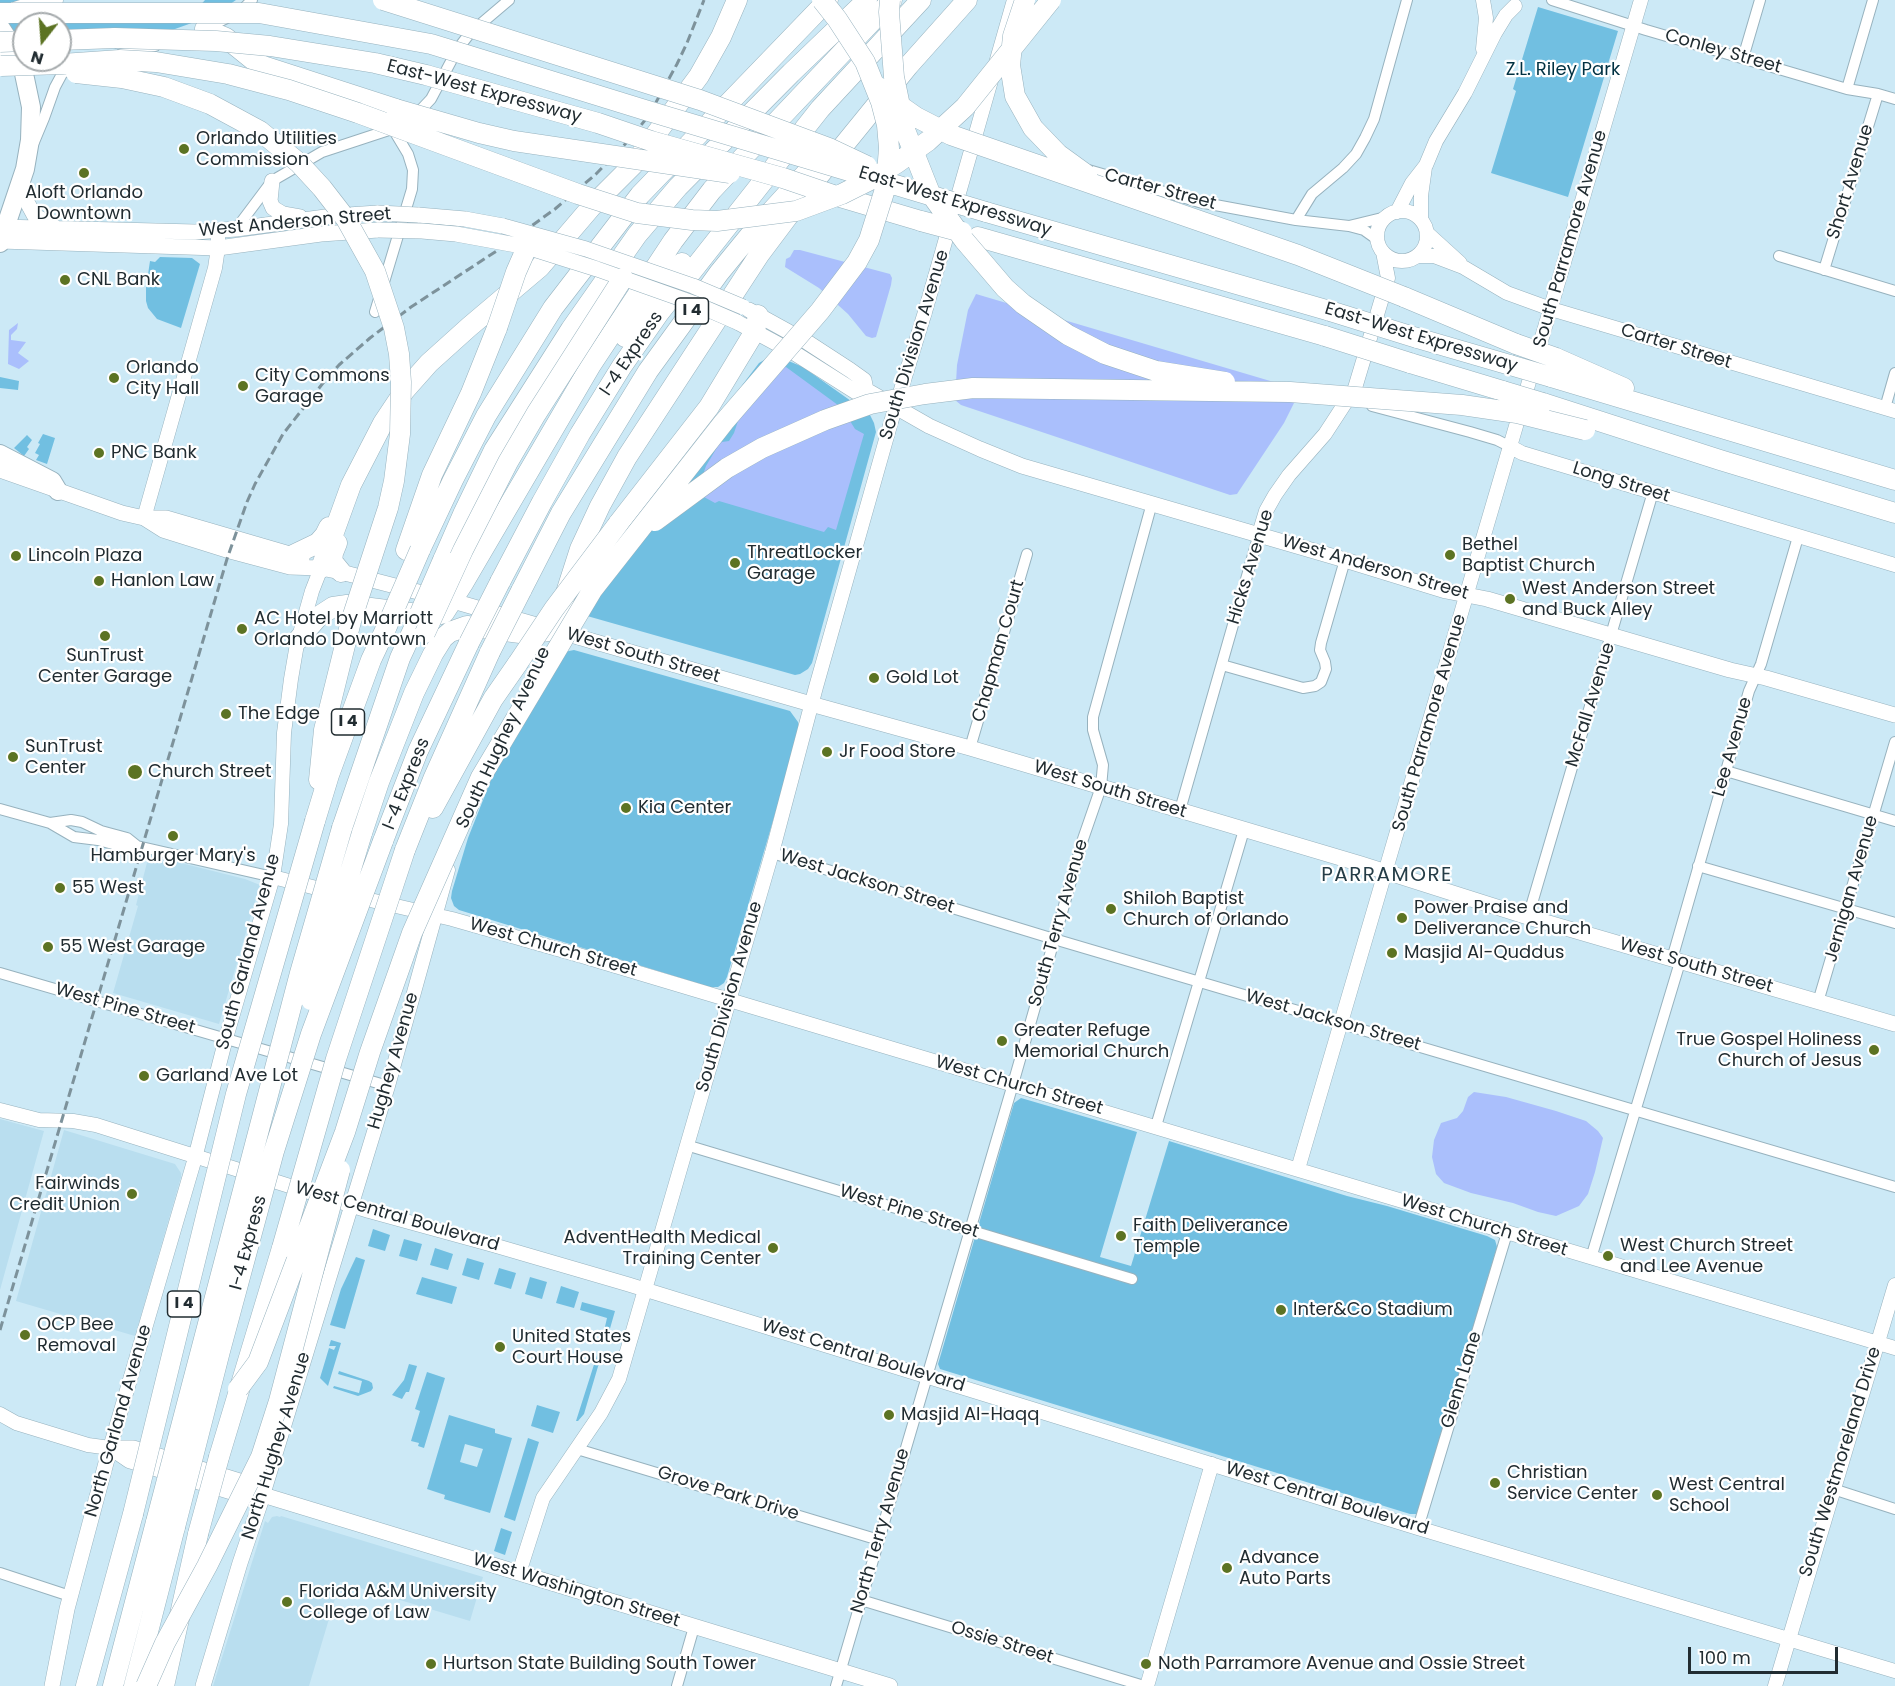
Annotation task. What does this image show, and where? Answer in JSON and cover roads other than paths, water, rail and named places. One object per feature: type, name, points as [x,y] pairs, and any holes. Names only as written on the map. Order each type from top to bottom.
[{"type":"highway","points":[[4,17],[53,0]]},
{"type":"highway","points":[[383,0],[700,100],[829,148],[929,194]]},
{"type":"highway","points":[[321,568],[351,484],[383,423],[405,390],[429,363],[540,267],[593,205],[633,165],[699,76],[721,37],[737,0]]},
{"type":"highway","points":[[815,0],[829,29],[845,54],[865,76],[889,98],[916,117],[951,135],[1298,255],[1516,344],[1553,368]]},
{"type":"highway","points":[[238,1389],[258,1362],[345,1131],[412,933],[481,777],[593,589],[724,422],[820,311],[857,262],[869,240],[886,186],[889,148],[887,124],[865,62],[822,0]]},
{"type":"highway","name":"I 4","points":[[86,1686],[133,1514],[236,1094],[329,776],[382,625],[413,550],[486,416],[553,308],[640,195],[828,0]]},
{"type":"highway","points":[[419,632],[443,560],[494,450],[571,329],[637,235],[678,188],[791,73],[867,0]]},
{"type":"highway","points":[[891,0],[889,12],[894,77],[905,130],[930,193],[964,240],[1005,288],[1023,304],[1068,335],[1105,354],[1156,371],[1290,392]]},
{"type":"highway","points":[[458,602],[591,365],[673,241],[712,190],[891,0]]},
{"type":"highway","name":"I-4 Express","points":[[113,1686],[223,1340],[274,1151],[311,1034],[418,752],[469,643],[558,472],[622,366],[673,296],[820,109],[921,0]]},
{"type":"highway","name":"I 4","points":[[164,1686],[198,1534],[238,1389],[282,1248],[336,1059],[407,845],[434,777],[490,652],[561,513],[607,436],[648,371],[718,273],[776,206],[967,0]]},
{"type":"highway","points":[[72,63],[120,60],[156,62],[228,74],[289,90],[358,113],[578,194],[637,213],[717,221],[796,211],[842,194],[897,163],[928,141],[965,107],[1051,0]]},
{"type":"highway","points":[[1017,1],[1010,65],[1015,96],[1033,128],[1058,154],[1092,178],[1116,191]]},
{"type":"highway","name":"East-West Expressway","points":[[4,17],[259,13],[431,44],[656,114],[1510,365],[1553,368],[1697,421],[1895,480]]},
{"type":"highway","points":[[205,29],[226,38],[263,66],[479,133],[547,147],[710,171],[783,178]]},
{"type":"highway","name":"East-West Expressway","points":[[72,40],[115,38],[216,41],[322,53],[375,63],[495,93],[921,221],[1325,336],[1895,513]]},
{"type":"highway","points":[[0,42],[12,56]]},
{"type":"highway","points":[[274,1151],[309,1008],[362,833],[379,782],[414,693],[433,654],[443,638],[450,632],[467,626],[528,634],[554,630],[580,549],[627,457],[759,255],[813,183],[909,65]]},
{"type":"highway","points":[[72,72],[122,78],[196,97],[260,131],[311,175],[346,219],[375,271],[388,306],[399,354],[402,410],[399,442],[390,499],[351,621],[324,730],[315,821]]},
{"type":"highway","points":[[298,640],[319,616],[333,607],[347,605],[434,616],[444,613],[458,602],[602,369],[653,298],[733,204],[820,109]]},
{"type":"highway","points":[[413,550],[432,476],[471,393],[516,272],[533,241]]},
{"type":"highway","points":[[419,632],[508,462],[536,414],[628,272]]},
{"type":"highway","points":[[407,845],[432,810],[493,699],[554,609],[709,407],[749,319]]},
{"type":"highway","points":[[293,555],[313,546],[325,536],[350,466],[373,422],[389,397],[412,371],[429,363]]},
{"type":"highway","points":[[341,572],[332,561],[333,553],[366,471],[384,433],[423,380],[429,363]]},
{"type":"highway","points":[[635,535],[727,468],[762,448],[825,420],[870,404],[973,388],[1290,392],[1462,405],[1517,412],[1585,430],[1720,460]]},
{"type":"highway","name":"I-4 Express","points":[[134,1686],[166,1524],[297,983],[363,763],[376,743],[419,632]]},
{"type":"highway","points":[[146,1686],[165,1643],[232,1519],[261,1457],[279,1401],[332,1208],[340,1176],[345,1131]]},
{"type":"main road","points":[[4,17],[12,50]]},
{"type":"main road","points":[[1,236],[22,182],[29,153],[31,107],[27,83],[21,72]]},
{"type":"main road","points":[[272,181],[270,201],[273,208],[283,214],[315,218]]},
{"type":"main road","points":[[22,182],[27,202],[34,214],[58,230]]},
{"type":"main road","name":"West Anderson Street","points":[[1,236],[58,230],[218,231],[315,218],[378,213],[465,219],[533,241],[561,256],[628,272],[693,303],[749,319],[796,354],[856,392],[866,390],[939,430],[1022,466],[1446,591],[1487,599],[1895,716]]},
{"type":"main road","name":"West Anderson Street","points":[[1,236],[218,248],[321,234],[378,230],[446,233],[533,241]]},
{"type":"main road","points":[[0,454],[52,481],[58,491]]},
{"type":"main road","name":"West South Street","points":[[0,470],[122,513],[144,518],[166,518],[293,555],[321,568]]},
{"type":"main road","name":"West South Street","points":[[144,518],[163,530],[230,551],[290,567],[321,568],[341,572],[458,602],[812,705],[970,748],[1386,872],[1528,917],[1895,1024]]},
{"type":"main road","name":"West Washington Street","points":[[110,1448],[133,1448],[249,1484],[263,1496],[694,1627],[838,1678],[890,1686]]},
{"type":"main road","name":"North Garland Avenue","points":[[52,1686],[70,1596],[110,1448]]},
{"type":"main road","name":"North Hughey Avenue","points":[[203,1686],[263,1496]]},
{"type":"street","points":[[72,62],[157,45],[205,29],[241,11],[252,0]]},
{"type":"street","points":[[236,229],[272,181],[322,152],[393,129],[412,118],[431,99],[457,51],[470,33],[509,0]]},
{"type":"street","points":[[1296,220],[1312,194],[1343,168],[1356,154],[1365,138],[1374,119],[1407,0]]},
{"type":"street","points":[[1484,0],[1504,9],[1518,3]]},
{"type":"street","points":[[1483,54],[1486,18],[1484,0]]},
{"type":"street","name":"Conley Street","points":[[1552,0],[1847,89],[1895,99]]},
{"type":"street","name":"South Parramore Avenue","points":[[1298,1169],[1641,0]]},
{"type":"street","points":[[1743,58],[1760,0]]},
{"type":"street","points":[[1847,89],[1873,0]]},
{"type":"street","name":"South Division Avenue","points":[[519,1573],[543,1498],[611,1398],[619,1379],[772,853],[816,687],[896,407],[1017,1]]},
{"type":"street","points":[[1388,278],[1426,244],[1427,233],[1420,219],[1420,196],[1426,165],[1436,141],[1465,93],[1483,54],[1506,15],[1518,3]]},
{"type":"street","points":[[29,153],[58,79],[66,69],[79,61]]},
{"type":"street","name":"Short Avenue","points":[[1824,270],[1878,94]]},
{"type":"street","points":[[375,312],[412,189],[413,170],[408,154],[393,129]]},
{"type":"street","name":"Carter Street","points":[[975,137],[1199,202],[1364,230],[1381,246]]},
{"type":"street","points":[[1412,258],[1395,259],[1381,246],[1380,225],[1392,214],[1426,165]]},
{"type":"street","points":[[1392,214],[1412,213],[1420,219]]},
{"type":"street","name":"Carter Street","points":[[1349,226],[1392,214]]},
{"type":"street","points":[[144,518],[215,268],[218,231]]},
{"type":"street","name":"Carter Street","points":[[1427,233],[1463,267]]},
{"type":"street","name":"Hicks Avenue","points":[[1179,810],[1266,511],[1289,475],[1324,434],[1348,401],[1362,370],[1388,278],[1381,246]]},
{"type":"street","name":"Carter Street","points":[[1412,258],[1434,256],[1463,267],[1507,293],[1551,309],[1890,410]]},
{"type":"street","points":[[1779,256],[1895,291]]},
{"type":"street","points":[[1890,410],[1895,373]]},
{"type":"street","name":"Long Street","points":[[1348,401],[1405,414],[1497,440],[1522,453],[1895,565]]},
{"type":"street","name":"McFall Avenue","points":[[1528,917],[1653,492]]},
{"type":"street","name":"South Terry Avenue","points":[[927,1376],[1083,839],[1101,787],[1103,765],[1093,730],[1093,717],[1152,503]]},
{"type":"street","name":"Lee Avenue","points":[[1591,1258],[1676,961],[1698,866],[1749,691],[1761,664],[1798,537]]},
{"type":"street","name":"Chapman Court","points":[[970,748],[1027,554]]},
{"type":"street","points":[[1222,665],[1297,686],[1308,688],[1315,686],[1324,676],[1325,662],[1320,650],[1321,643],[1345,560]]},
{"type":"street","name":"South Garland Avenue","points":[[195,1158],[226,1038],[273,877],[280,824],[286,714],[293,662],[312,591],[321,568]]},
{"type":"street","name":"South Hughey Avenue","points":[[436,915],[453,850],[468,807],[487,766],[537,674],[554,630]]},
{"type":"street","name":"Jernigan Avenue","points":[[1818,1002],[1895,742]]},
{"type":"street","points":[[1726,771],[1895,821]]},
{"type":"street","name":"West Church Street","points":[[0,809],[50,823],[68,834],[81,838],[98,840],[124,848],[137,846],[436,915],[582,956],[1895,1348]]},
{"type":"street","points":[[68,834],[67,828],[71,820]]},
{"type":"street","name":"West Church Street","points":[[50,823],[71,820],[86,823],[101,831],[127,838],[137,846]]},
{"type":"street","points":[[81,838],[85,833],[86,823]]},
{"type":"street","points":[[1156,1126],[1244,830]]},
{"type":"street","name":"West Jackson Street","points":[[772,853],[1054,939],[1895,1187]]},
{"type":"street","points":[[1698,866],[1895,923]]},
{"type":"street","name":"Hughey Avenue","points":[[351,1206],[388,1086],[436,915]]},
{"type":"street","name":"West Pine Street","points":[[0,972],[388,1086]]},
{"type":"street","name":"West Central Boulevard","points":[[0,1110],[40,1120],[90,1124],[351,1206],[644,1290],[1418,1528],[1895,1671]]},
{"type":"street","name":"West Pine Street","points":[[686,1145],[1132,1278]]},
{"type":"street","name":"North Garland Avenue","points":[[110,1448],[195,1158]]},
{"type":"street","name":"North Hughey Avenue","points":[[263,1496],[351,1206]]},
{"type":"street","name":"Glenn Lane","points":[[1418,1528],[1507,1233]]},
{"type":"street","name":"South Westmoreland Drive","points":[[1775,1686],[1895,1285]]},
{"type":"street","name":"North Terry Avenue","points":[[838,1678],[927,1376]]},
{"type":"street","name":"West Washington Street","points":[[0,1414],[16,1423],[88,1445],[110,1448]]},
{"type":"street","name":"Grove Park Drive","points":[[577,1449],[879,1540]]},
{"type":"street","points":[[1145,1686],[1212,1464]]},
{"type":"street","points":[[1833,1490],[1895,1509]]},
{"type":"street","points":[[0,1573],[70,1596]]},
{"type":"street","name":"Ossie Street","points":[[861,1600],[1145,1686]]},
{"type":"street","points":[[677,1686],[694,1627]]},
{"type":"railway","points":[[0,1330],[227,559],[255,484],[283,434],[339,365],[411,307],[498,250],[555,209],[596,174],[631,138],[649,115],[677,64],[704,0]]},
{"type":"place","name":"Orlando Utilities Commission","points":[[184,149]]},
{"type":"place","name":"Aloft Orlando Downtown","points":[[84,173]]},
{"type":"place","name":"CNL Bank","points":[[65,280]]},
{"type":"place","name":"Orlando City Hall","points":[[114,378]]},
{"type":"place","name":"City Commons Garage","points":[[243,386]]},
{"type":"place","name":"PNC Bank","points":[[99,453]]},
{"type":"place","name":"Bethel Baptist Church","points":[[1450,555]]},
{"type":"place","name":"Lincoln Plaza","points":[[16,556]]},
{"type":"place","name":"ThreatLocker Garage","points":[[735,563]]},
{"type":"place","name":"Hanlon Law","points":[[99,581]]},
{"type":"place","name":"West Anderson Street and Buck Alley","points":[[1510,599]]},
{"type":"place","name":"AC Hotel by Marriott Orlando Downtown","points":[[242,629]]},
{"type":"place","name":"SunTrust Center Garage","points":[[105,636]]},
{"type":"place","name":"Gold Lot","points":[[874,678]]},
{"type":"place","name":"The Edge","points":[[226,714]]},
{"type":"place","name":"Jr Food Store","points":[[827,752]]},
{"type":"place","name":"SunTrust Center","points":[[13,757]]},
{"type":"place","name":"Church Street","points":[[135,772]]},
{"type":"place","name":"Kia Center","points":[[626,808]]},
{"type":"place","name":"Hamburger Mary's","points":[[173,836]]},
{"type":"place","name":"55 West","points":[[60,888]]},
{"type":"place","name":"Shiloh Baptist Church of Orlando","points":[[1111,909]]},
{"type":"place","name":"Power Praise and Deliverance Church","points":[[1402,918]]},
{"type":"place","name":"55 West Garage","points":[[48,947]]},
{"type":"place","name":"Masjid Al-Quddus","points":[[1392,953]]},
{"type":"place","name":"Greater Refuge Memorial Church","points":[[1002,1041]]},
{"type":"place","name":"True Gospel Holiness Church of Jesus","points":[[1874,1050]]},
{"type":"place","name":"Garland Ave Lot","points":[[144,1076]]},
{"type":"place","name":"Fairwinds Credit Union","points":[[132,1194]]},
{"type":"place","name":"Faith Deliverance Temple","points":[[1121,1236]]},
{"type":"place","name":"AdventHealth Medical Training Center","points":[[773,1248]]},
{"type":"place","name":"West Church Street and Lee Avenue","points":[[1608,1256]]},
{"type":"place","name":"Inter&Co Stadium","points":[[1281,1310]]},
{"type":"place","name":"OCP Bee Removal","points":[[25,1335]]},
{"type":"place","name":"United States Court House","points":[[500,1347]]},
{"type":"place","name":"Masjid Al-Haqq","points":[[889,1415]]},
{"type":"place","name":"Christian Service Center","points":[[1495,1483]]},
{"type":"place","name":"West Central School","points":[[1657,1495]]},
{"type":"place","name":"Advance Auto Parts","points":[[1227,1568]]},
{"type":"place","name":"Florida A&M University College of Law","points":[[287,1602]]},
{"type":"place","name":"Hurtson State Building South Tower","points":[[431,1664]]},
{"type":"place","name":"Noth Parramore Avenue and Ossie Street","points":[[1146,1664]]},
{"type":"district","name":"PARRAMORE","points":[[1387,876]]},
{"type":"park label","name":"Z.L. Riley Park","points":[[1563,70]]}]
